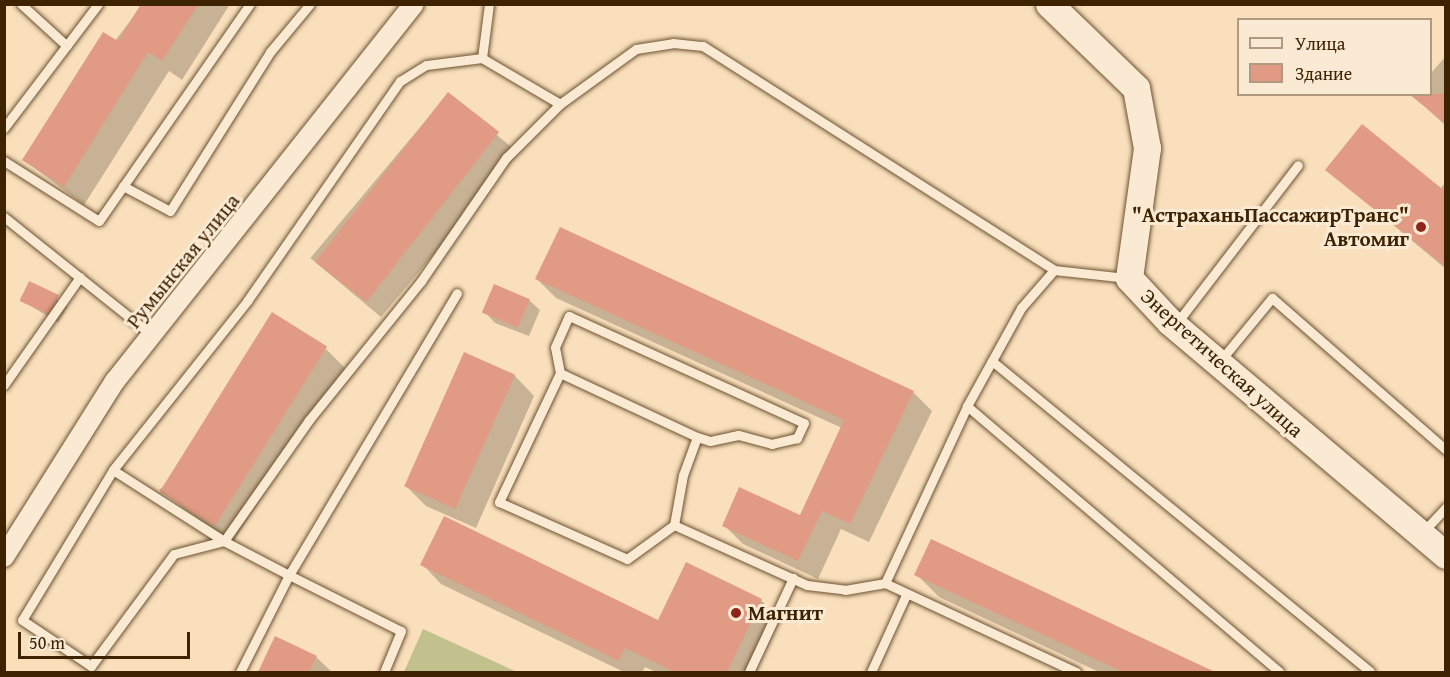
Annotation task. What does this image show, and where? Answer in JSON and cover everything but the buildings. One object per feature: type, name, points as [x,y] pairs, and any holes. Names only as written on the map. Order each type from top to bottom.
[{"type":"street","name":"Румынская улица","points":[[4,557],[115,381],[154,337],[414,4]]},
{"type":"street","name":"Энергетическая улица","points":[[1049,4],[1136,88],[1147,148],[1129,278],[1175,326],[1446,555]]},
{"type":"lane","points":[[21,4],[67,46]]},
{"type":"lane","points":[[4,128],[98,4]]},
{"type":"lane","points":[[4,161],[99,221],[250,4]]},
{"type":"lane","points":[[123,186],[170,211],[270,52],[310,4]]},
{"type":"lane","points":[[482,58],[489,4]]},
{"type":"lane","points":[[560,104],[482,58],[426,65],[400,81],[248,300],[113,470],[22,620],[91,666],[174,554],[224,541],[329,393],[422,281],[506,158],[560,104],[636,49],[673,43],[703,46],[1053,270],[1129,278]]},
{"type":"lane","points":[[1175,326],[1298,165]]},
{"type":"lane","points":[[4,217],[154,337]]},
{"type":"lane","points":[[885,583],[967,406],[1021,308],[1053,270]]},
{"type":"lane","points":[[4,385],[80,277]]},
{"type":"lane","points":[[240,672],[289,575],[458,293]]},
{"type":"lane","points":[[1219,363],[1272,298],[1446,450]]},
{"type":"lane","points":[[560,373],[710,441],[738,435],[772,444],[798,438],[804,423],[569,316],[555,347],[560,373],[499,502],[627,559],[674,525],[682,475],[697,437]]},
{"type":"lane","points":[[992,361],[1370,672]]},
{"type":"lane","points":[[967,406],[1278,672]]},
{"type":"lane","points":[[113,470],[224,541],[401,631],[384,672]]},
{"type":"lane","points":[[1421,534],[1446,507]]},
{"type":"lane","points":[[674,525],[793,578],[845,590],[885,583],[906,595],[1076,672]]},
{"type":"lane","points":[[749,672],[793,578]]},
{"type":"lane","points":[[872,672],[906,595]]},
{"type":"green space","points":[[423,629],[517,672],[404,672]]},
{"type":"place","name":"\"АстраханьПассажирТранс\" Автомиг","points":[[1421,227]]},
{"type":"place","name":"Магнит","points":[[736,613]]}]
